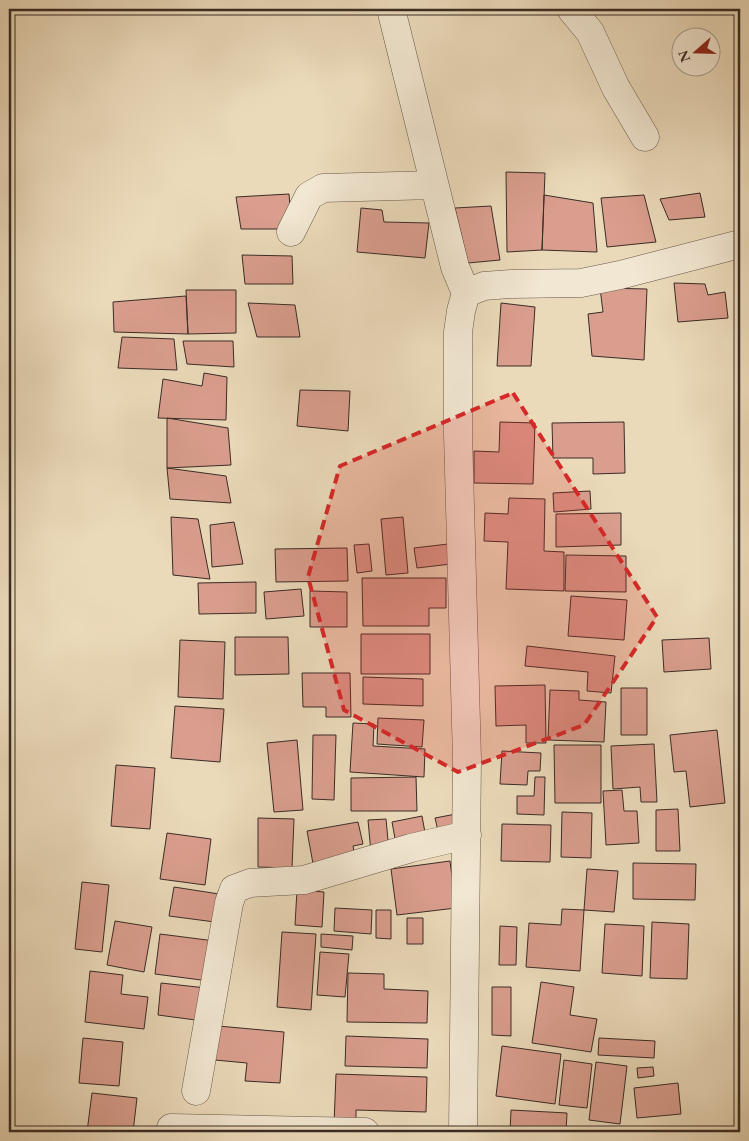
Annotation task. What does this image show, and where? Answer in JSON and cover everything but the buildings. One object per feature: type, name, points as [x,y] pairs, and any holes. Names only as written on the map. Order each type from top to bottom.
[{"type":"street","points":[[391,9],[455,268],[466,293],[458,332],[458,434],[467,759],[463,1132]]},
{"type":"street","points":[[571,9],[590,32],[616,88],[645,137]]},
{"type":"street","points":[[291,232],[309,196],[324,188],[434,185]]},
{"type":"street","points":[[466,293],[484,286],[581,283],[620,275],[740,244]]},
{"type":"street","points":[[196,1091],[228,903],[234,889],[250,883],[304,880],[411,848],[467,835]]},
{"type":"street","points":[[171,1128],[364,1132]]},
{"type":"highlighted area","points":[[513,393],[657,617],[584,725],[458,772],[344,710],[308,577],[340,466]]}]
